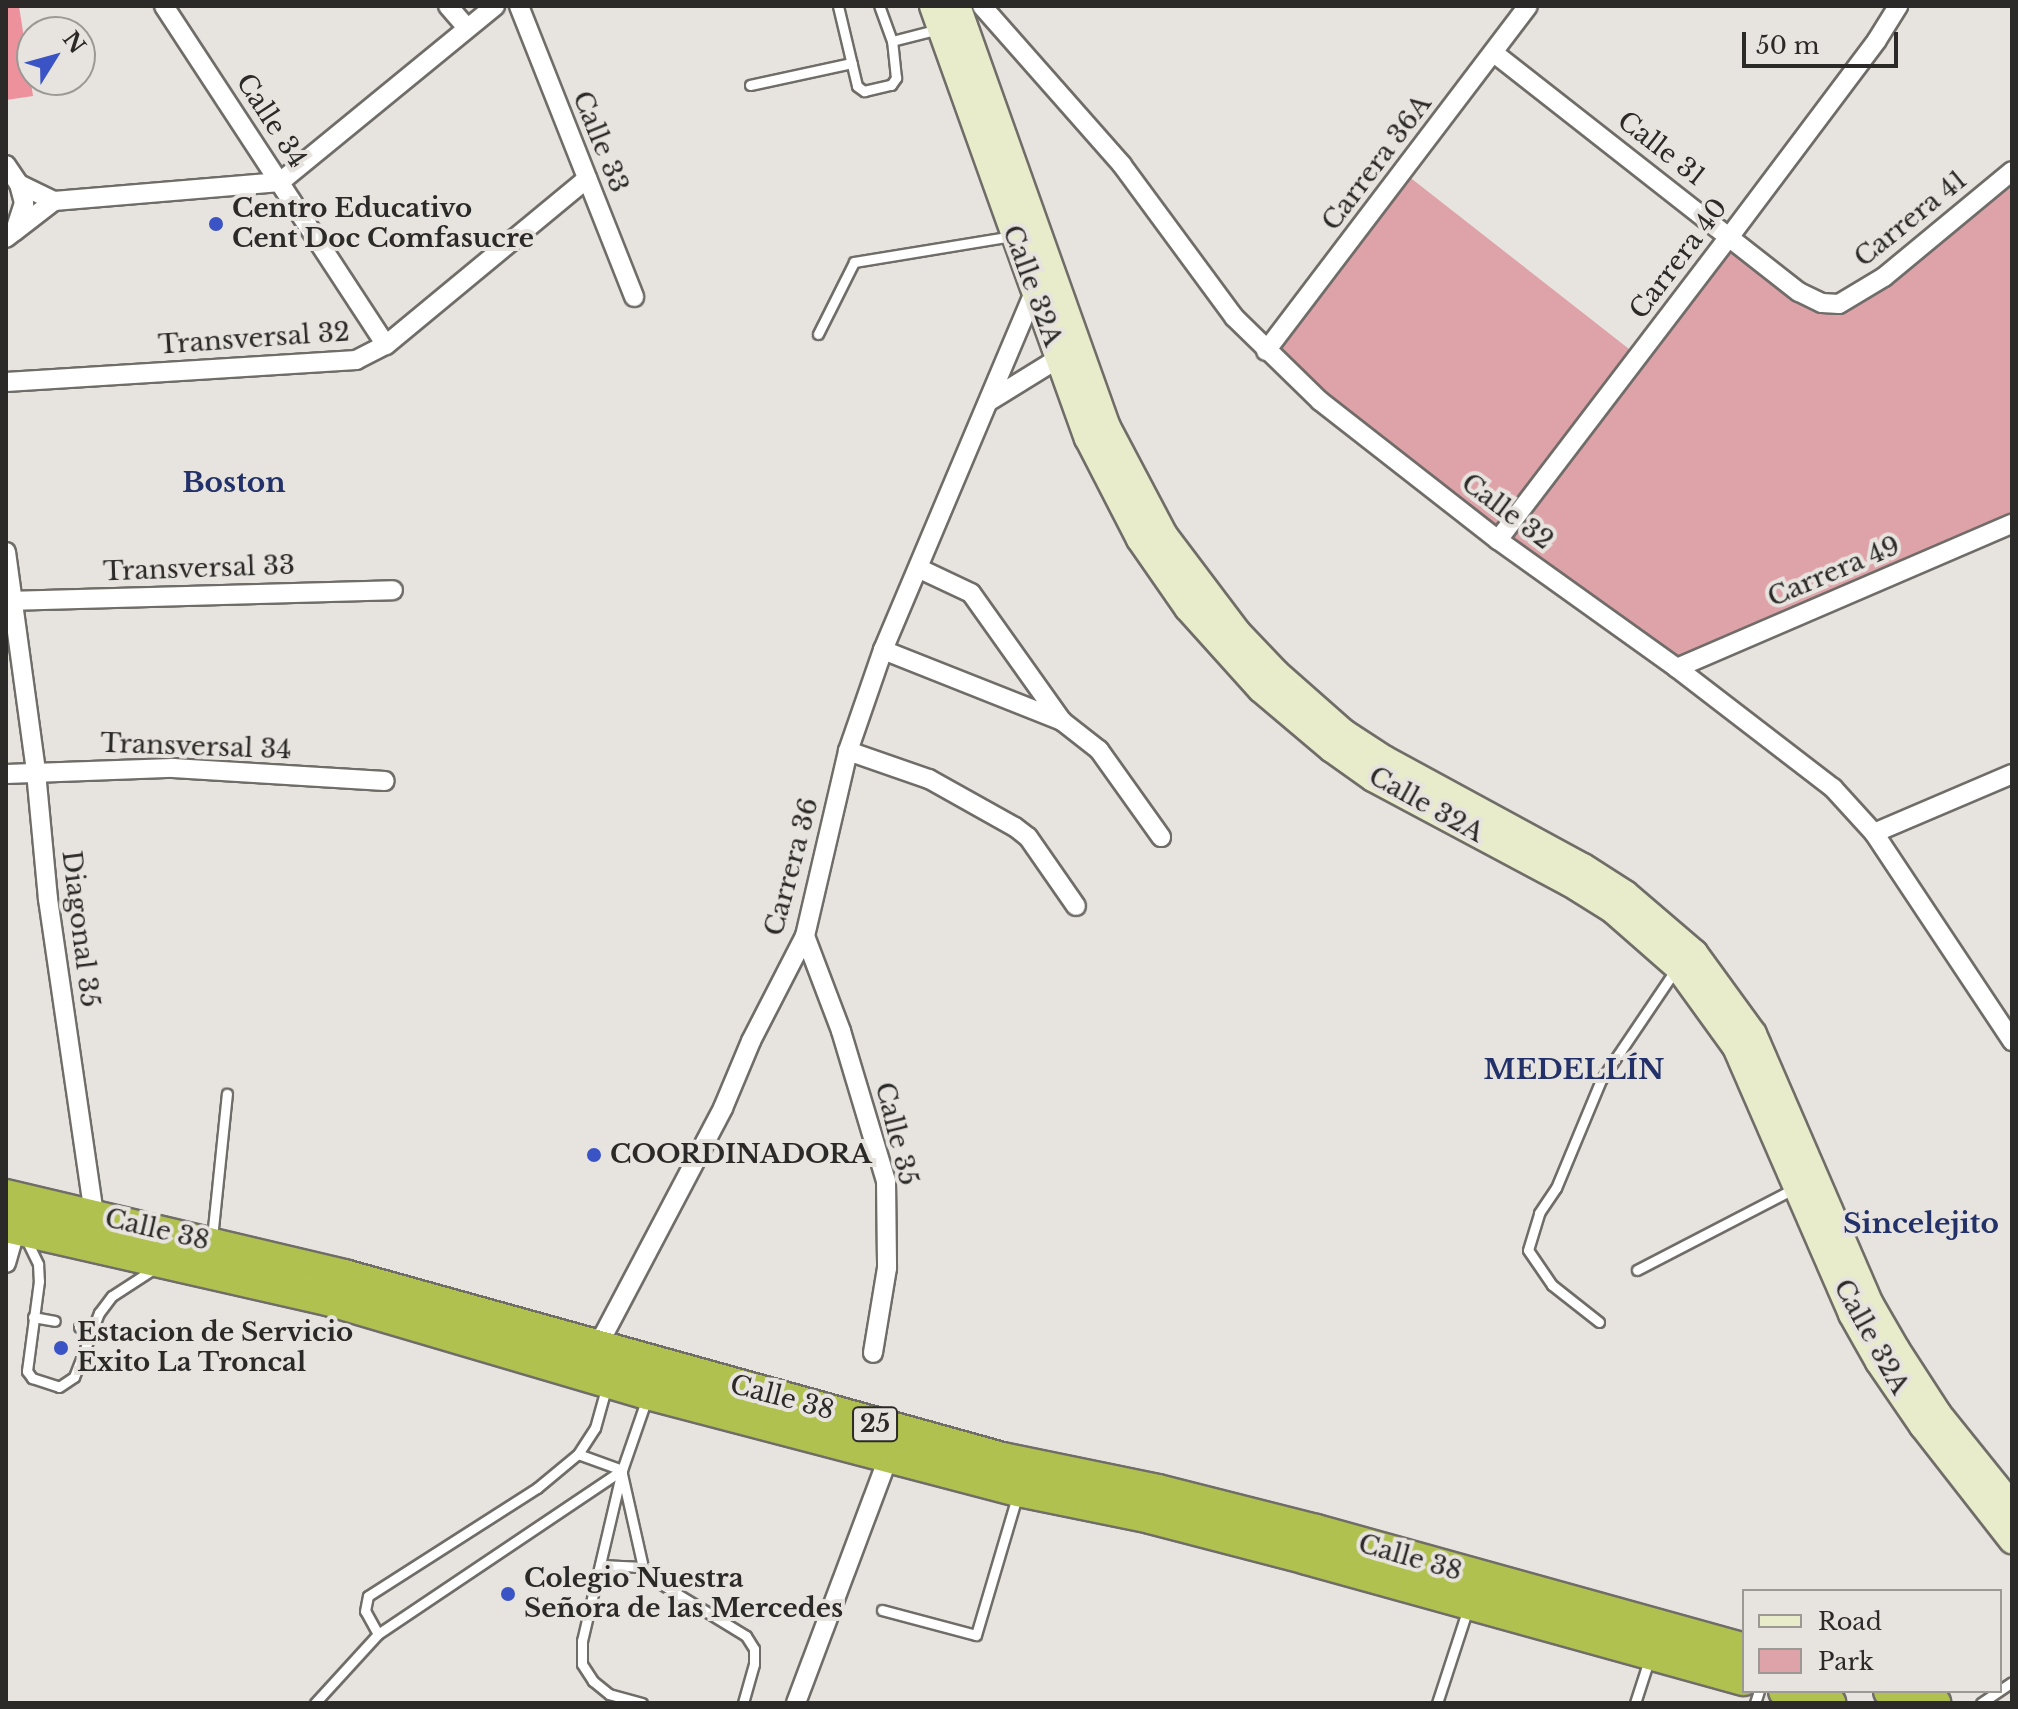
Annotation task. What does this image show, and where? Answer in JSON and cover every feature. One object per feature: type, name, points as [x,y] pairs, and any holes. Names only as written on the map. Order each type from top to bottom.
[{"type":"highway","name":"Calle 38","points":[[6,1196],[211,1243],[652,1378],[889,1455],[1019,1490],[1150,1517],[1471,1601],[1742,1678]]},
{"type":"highway","name":"Calle 38","points":[[14,1227],[602,1363]]},
{"type":"highway","name":"Calle 38","points":[[652,1378],[1002,1459],[1158,1491],[1316,1531],[1742,1649]]},
{"type":"highway","points":[[1792,1693],[1829,1703]]},
{"type":"highway","points":[[1897,1693],[1934,1703]]},
{"type":"main road","name":"Calle 32A","points":[[944,12],[962,86],[1034,293],[1164,535],[1207,595],[1276,673],[1344,733],[1384,759],[1583,867],[1625,894],[1694,953],[1753,1034],[1777,1083],[1870,1304],[1938,1414],[2012,1506]]},
{"type":"main road","name":"Calle 32A","points":[[944,12],[1068,352],[1088,438],[1140,539],[1188,608],[1261,689],[1373,778],[1570,883],[1613,910],[1678,967],[1736,1047],[1852,1314],[1879,1362],[1923,1426],[2012,1540]]},
{"type":"street","name":"Calle 34","points":[[164,6],[386,345]]},
{"type":"street","points":[[448,6],[467,28]]},
{"type":"street","points":[[19,184],[54,201],[280,182],[495,6]]},
{"type":"street","name":"Calle 33","points":[[519,6],[634,297]]},
{"type":"street","name":"Calle 32","points":[[982,6],[1122,165],[1234,317],[1320,401],[1498,540],[1677,668],[1833,788],[1874,833],[2012,1041]]},
{"type":"street","name":"Carrera 36A","points":[[1266,351],[1528,6]]},
{"type":"street","name":"Carrera 40","points":[[1498,540],[1877,40],[1898,6]]},
{"type":"street","name":"Calle 31","points":[[1494,53],[1799,292],[1822,303],[1839,304]]},
{"type":"street","points":[[6,165],[19,184],[24,203],[10,234]]},
{"type":"street","name":"Carrera 41","points":[[1839,304],[1884,277],[2012,171]]},
{"type":"street","name":"Transversal 32","points":[[6,382],[356,360],[386,345],[587,179]]},
{"type":"street","points":[[10,234],[54,201]]},
{"type":"street","name":"Carrera 36","points":[[602,1363],[723,1108],[751,1041],[805,936],[848,751],[883,650],[920,569],[1034,293]]},
{"type":"street","points":[[1011,350],[1020,364],[1035,371]]},
{"type":"street","points":[[991,400],[1068,352]]},
{"type":"street","name":"Carrera 49","points":[[1677,668],[2012,524]]},
{"type":"street","name":"Diagonal 35","points":[[6,552],[10,601],[36,772],[48,899],[94,1216]]},
{"type":"street","points":[[920,569],[971,593],[1062,721]]},
{"type":"street","name":"Transversal 33","points":[[10,601],[393,590]]},
{"type":"street","points":[[883,650],[1062,721],[1099,750],[1161,837]]},
{"type":"street","points":[[848,751],[929,779],[1015,827],[1028,837],[1076,906]]},
{"type":"street","name":"Transversal 34","points":[[6,774],[173,768],[385,781]]},
{"type":"street","points":[[1874,833],[2012,774]]},
{"type":"street","name":"Calle 35","points":[[805,936],[841,1031],[886,1181],[887,1268],[873,1353]]},
{"type":"street","points":[[6,1263],[14,1227]]},
{"type":"street","points":[[796,1703],[889,1455]]},
{"type":"lane","points":[[838,6],[857,86],[864,91],[891,85],[897,71],[892,41],[879,6]]},
{"type":"lane","points":[[892,41],[944,12]]},
{"type":"lane","points":[[750,85],[852,63]]},
{"type":"lane","points":[[818,334],[854,262],[1014,236]]},
{"type":"lane","points":[[1599,1322],[1552,1285],[1528,1250],[1539,1213],[1556,1188],[1601,1080],[1678,967]]},
{"type":"lane","points":[[211,1243],[227,1094]]},
{"type":"lane","points":[[1637,1270],[1798,1186]]},
{"type":"lane","points":[[14,1227],[38,1264],[27,1371],[32,1378],[59,1387],[74,1377],[93,1330],[112,1296],[166,1261]]},
{"type":"lane","points":[[33,1317],[55,1321]]},
{"type":"lane","points":[[79,1327],[93,1330]]},
{"type":"lane","points":[[378,1634],[365,1611],[368,1596],[537,1488],[578,1454],[595,1428],[602,1363]]},
{"type":"lane","points":[[642,1703],[609,1694],[593,1681],[582,1664],[582,1641],[622,1470],[652,1378]]},
{"type":"lane","points":[[578,1454],[622,1470]]},
{"type":"lane","points":[[622,1470],[643,1567],[653,1579],[746,1636],[754,1649],[754,1664],[743,1703]]},
{"type":"lane","points":[[315,1703],[378,1634],[622,1470]]},
{"type":"lane","points":[[882,1610],[976,1635],[1019,1490]]},
{"type":"lane","points":[[600,1565],[643,1567]]},
{"type":"lane","points":[[1437,1703],[1471,1601]]},
{"type":"lane","points":[[1635,1703],[1652,1653]]},
{"type":"green space","points":[[2012,171],[2012,524],[1677,668],[1266,351],[1403,172],[1638,356],[1730,236],[1799,292],[1839,304]]},
{"type":"shaded area","points":[[6,6],[19,6],[21,16],[16,16],[16,96],[33,96],[6,100]]},
{"type":"place","name":"Centro Educativo Cent Doc Comfasucre","points":[[216,224]]},
{"type":"place","name":"COORDINADORA","points":[[594,1155]]},
{"type":"place","name":"Estacion de Servicio Exito La Troncal","points":[[61,1348]]},
{"type":"place","name":"Colegio Nuestra Señora de las Mercedes","points":[[508,1594]]},
{"type":"district","name":"Boston","points":[[234,483]]},
{"type":"district","name":"MEDELLÍN","points":[[1574,1070]]},
{"type":"district","name":"Sincelejito","points":[[1921,1224]]}]
